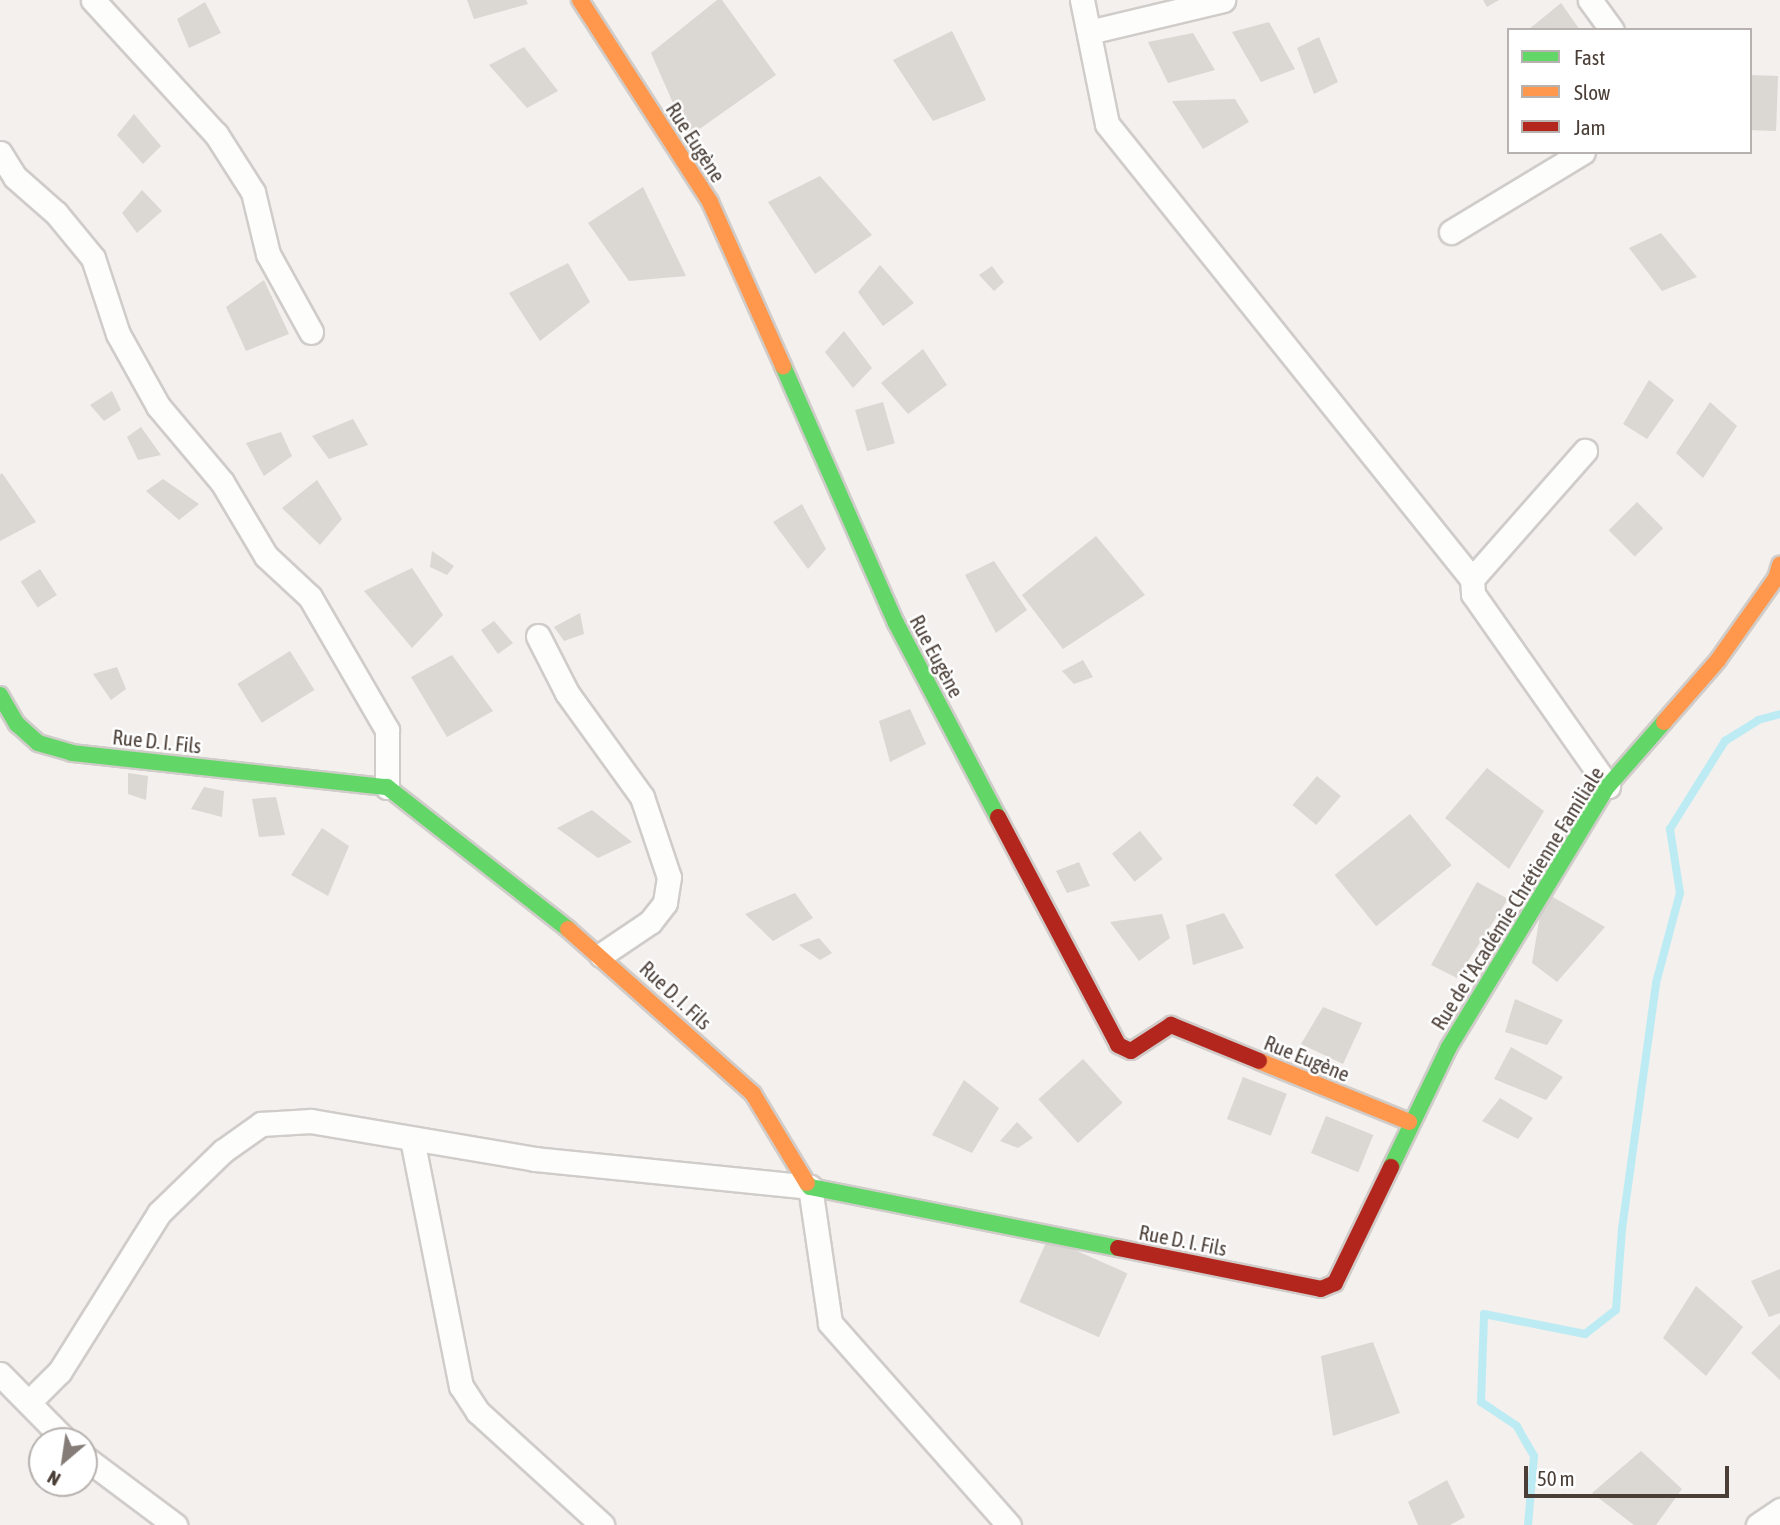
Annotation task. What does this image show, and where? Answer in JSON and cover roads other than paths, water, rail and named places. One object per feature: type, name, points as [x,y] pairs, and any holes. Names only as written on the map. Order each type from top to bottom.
[{"type":"street","points":[[93,0],[216,134],[253,192],[268,254],[311,332]]},
{"type":"street","name":"Rue Eugène","points":[[580,0],[710,202],[896,623],[1118,1045],[1131,1051],[1171,1025],[1409,1122]]},
{"type":"street","points":[[1083,0],[1107,124],[1472,579],[1473,594],[1608,786]]},
{"type":"street","points":[[1089,32],[1223,0]]},
{"type":"street","points":[[1590,0],[1611,28]]},
{"type":"street","points":[[0,153],[15,177],[56,213],[93,258],[118,334],[158,406],[222,481],[265,556],[310,597],[387,730],[387,787]]},
{"type":"street","points":[[1451,232],[1580,154]]},
{"type":"street","points":[[1472,579],[1586,451]]},
{"type":"street","name":"Rue de l'Académie Chrétienne Familiale","points":[[1335,1283],[1409,1122],[1449,1047],[1608,786],[1717,660],[1776,578],[1780,565]]},
{"type":"street","points":[[538,636],[567,693],[642,797],[669,877],[665,903],[650,922],[601,955]]},
{"type":"street","name":"Rue D. I. Fils","points":[[0,695],[17,724],[38,743],[72,753],[387,787],[601,955],[752,1094],[810,1186],[1321,1289],[1335,1283]]},
{"type":"street","points":[[30,1401],[60,1371],[159,1213],[223,1151],[261,1124],[312,1121],[535,1159],[810,1186],[830,1323],[1009,1525]]},
{"type":"street","points":[[412,1139],[461,1386],[478,1412],[601,1525]]},
{"type":"street","points":[[0,1374],[53,1427]]},
{"type":"street","points":[[98,1467],[175,1525]]},
{"type":"street","points":[[1758,1525],[1780,1510]]},
{"type":"waterway","points":[[1528,1525],[1534,1456],[1517,1426],[1481,1402],[1484,1314],[1585,1334],[1616,1310],[1622,1229],[1656,983],[1680,893],[1670,829],[1725,741],[1758,720],[1780,714]]}]
